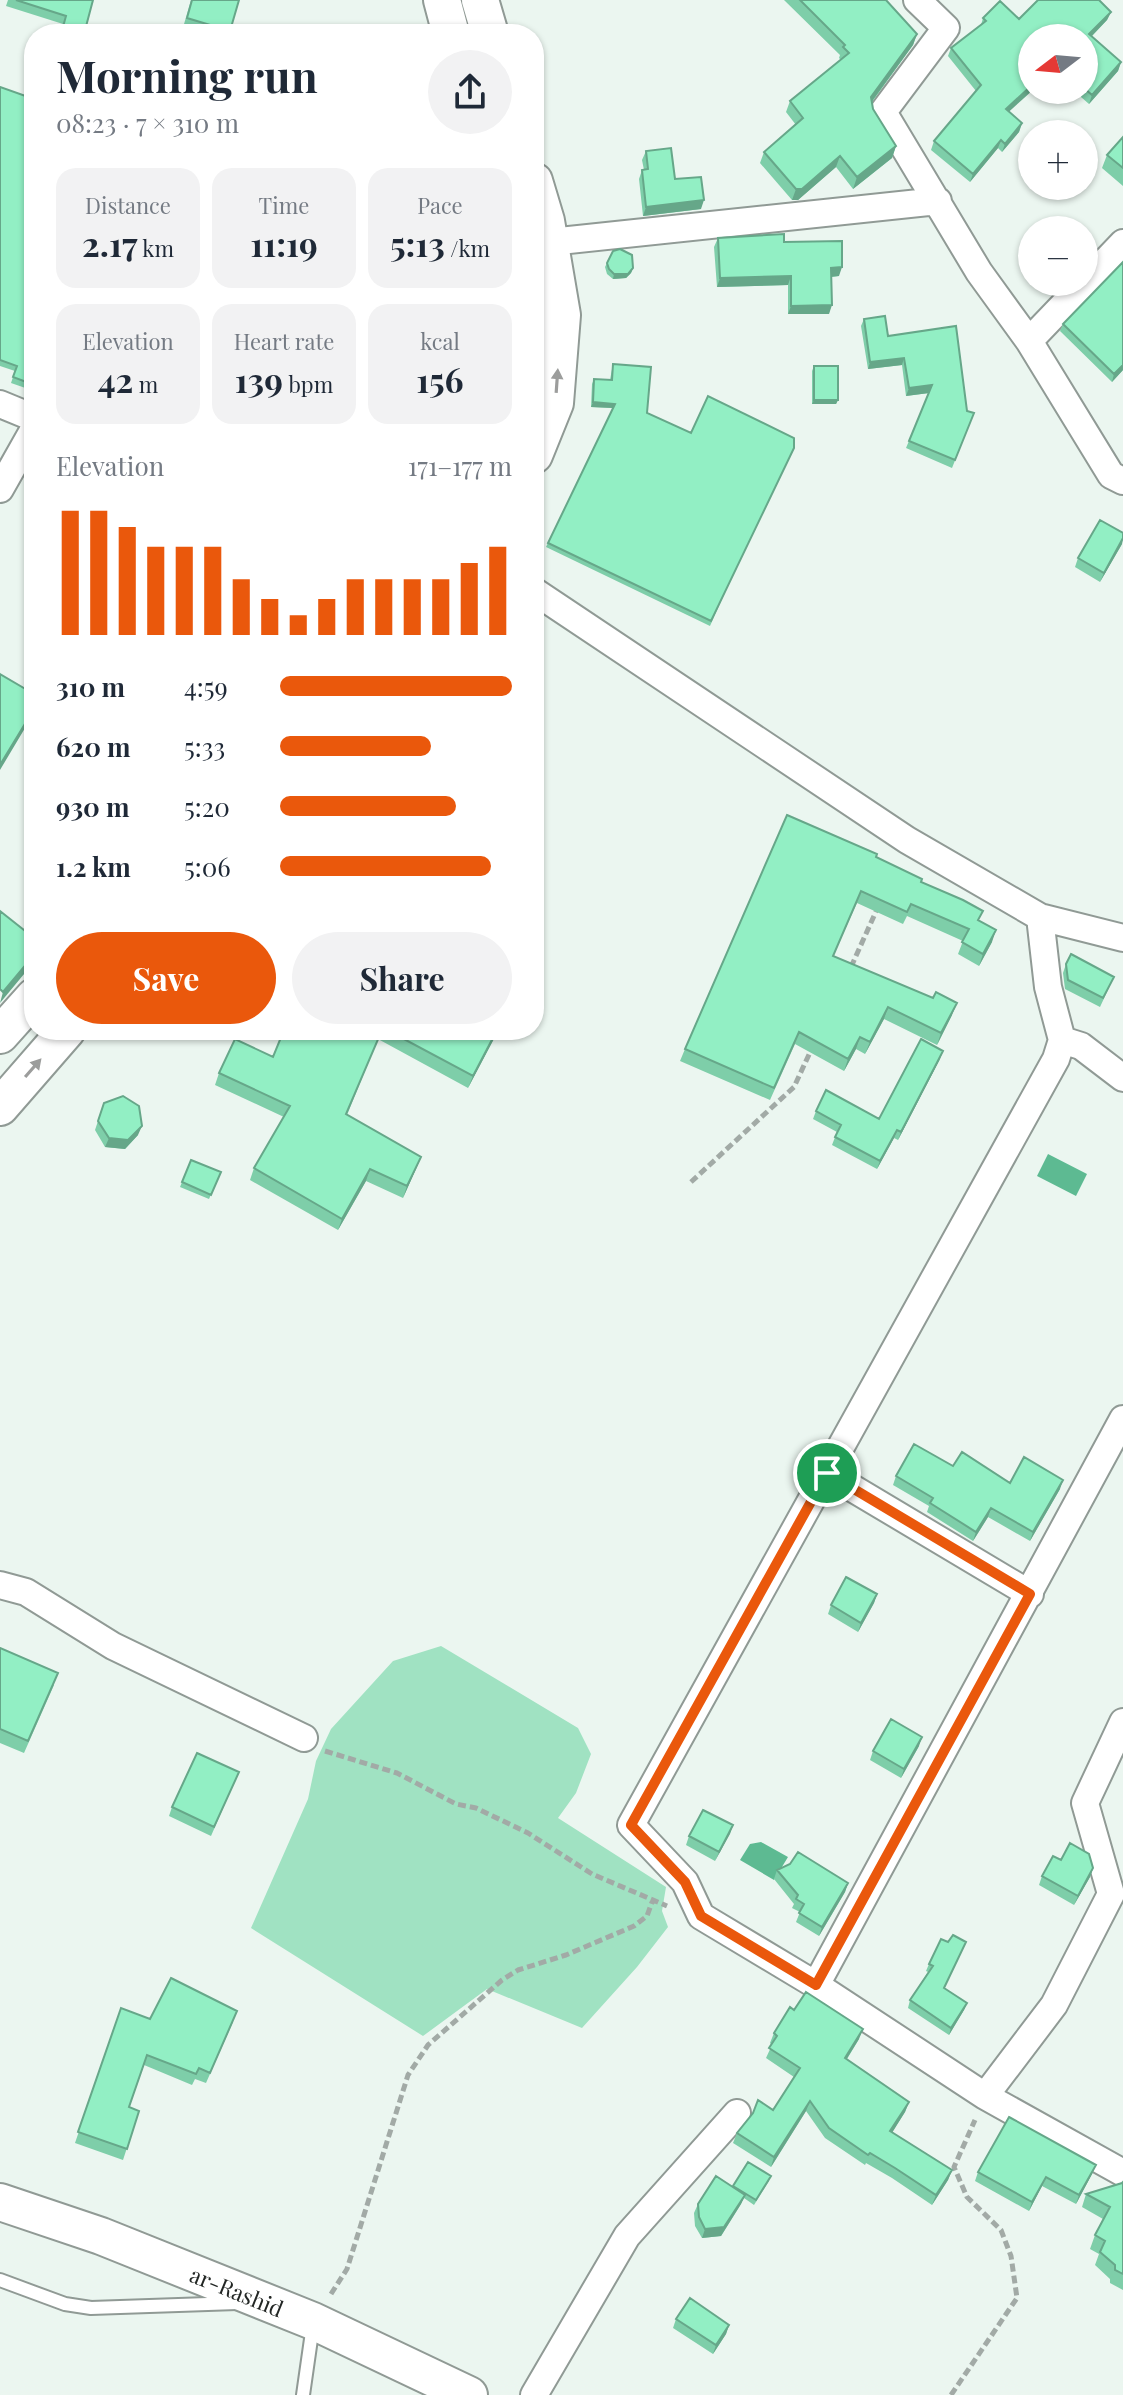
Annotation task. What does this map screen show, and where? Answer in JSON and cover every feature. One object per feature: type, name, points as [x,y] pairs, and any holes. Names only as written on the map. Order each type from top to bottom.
[{"type":"main road","points":[[442,0],[448,24]]},
{"type":"main road","points":[[480,0],[487,24]]},
{"type":"main road","points":[[544,219],[562,315],[555,403],[544,430]]},
{"type":"main road","points":[[0,1035],[24,1008]]},
{"type":"main road","points":[[0,1107],[58,1040]]},
{"type":"main road","name":"ar-Rashid","points":[[0,2202],[101,2236],[313,2321],[469,2395]]},
{"type":"street","points":[[917,0],[946,28],[883,112],[979,272],[1029,341],[1111,475],[1123,481]]},
{"type":"street","points":[[550,242],[938,201]]},
{"type":"street","points":[[1029,341],[1123,243]]},
{"type":"street","points":[[0,404],[24,414]]},
{"type":"street","points":[[0,489],[24,447]]},
{"type":"street","points":[[544,598],[907,840],[1040,917],[1123,938]]},
{"type":"street","points":[[1040,917],[1048,987],[1062,1040],[1056,1059],[631,1825],[685,1882],[701,1916],[816,1985],[985,2096],[1123,2173]]},
{"type":"street","points":[[1062,1040],[1081,1046],[1123,1078]]},
{"type":"street","points":[[816,1985],[1123,1419]]},
{"type":"street","points":[[827,1473],[1030,1594]]},
{"type":"street","points":[[0,1585],[26,1592],[113,1646],[304,1738]]},
{"type":"street","points":[[985,2096],[1054,2005],[1111,1894],[1085,1803],[1123,1722]]},
{"type":"street","points":[[534,2395],[627,2236],[737,2113]]},
{"type":"lane","points":[[0,2280],[65,2304],[91,2308],[264,2302]]},
{"type":"lane","points":[[303,2395],[313,2321]]},
{"type":"path","points":[[851,968],[882,897]]},
{"type":"path","points":[[691,1182],[794,1087],[819,1035]]},
{"type":"path","points":[[304,1738],[330,1754],[397,1773],[456,1804],[476,1808],[528,1833],[583,1869],[631,1889],[652,1902],[701,1916]]},
{"type":"path","points":[[313,2321],[347,2269],[408,2075],[428,2045],[502,1980],[518,1970],[566,1955],[634,1926],[647,1916],[652,1902]]},
{"type":"path","points":[[951,2395],[1017,2298],[1011,2256],[1001,2230],[967,2197],[954,2167],[985,2096]]},
{"type":"shaded area","points":[[1048,1154],[1087,1174],[1076,1196],[1037,1176]]},
{"type":"shaded area","points":[[441,1646],[578,1728],[591,1754],[576,1793],[558,1818],[666,1887],[662,1911],[668,1927],[582,2028],[487,1989],[423,2036],[251,1928],[308,1799],[316,1761],[331,1729],[393,1661]]},
{"type":"shaded area","points":[[761,1842],[788,1857],[774,1880],[740,1860],[750,1844]]},
{"type":"building","points":[[16,0],[93,0],[87,24],[64,24],[66,16]]},
{"type":"building","points":[[192,0],[239,0],[232,24],[207,24],[187,18]]},
{"type":"building","points":[[800,0],[886,0],[917,34],[871,97],[873,109],[896,146],[857,177],[840,156],[802,189],[796,189],[764,152],[803,118],[790,101],[849,53],[843,47],[845,45]]},
{"type":"building","points":[[1038,0],[1099,0],[1111,12],[1098,25],[1018,24],[1018,98],[1006,109],[1019,120],[1018,128],[1005,144],[1001,140],[973,174],[934,141],[981,85],[951,48],[986,21],[983,18],[1000,1],[1019,19]]},
{"type":"building","points":[[1098,42],[1121,62],[1098,88]]},
{"type":"building","points":[[0,87],[24,95],[24,381],[13,377],[17,366],[0,360]]},
{"type":"building","points":[[1123,137],[1123,168],[1107,155]]},
{"type":"building","points":[[671,148],[675,179],[701,177],[704,200],[646,207],[642,170],[648,169],[646,151]]},
{"type":"building","points":[[784,234],[784,242],[842,241],[842,267],[831,268],[832,305],[791,306],[791,276],[720,278],[718,238]]},
{"type":"building","points":[[620,249],[632,255],[633,268],[628,274],[614,274],[607,263],[613,251]]},
{"type":"building","points":[[1123,262],[1123,365],[1114,374],[1063,324],[1090,296],[1098,296],[1098,288]]},
{"type":"building","points":[[885,316],[888,336],[956,326],[967,411],[974,413],[955,460],[909,441],[932,385],[909,388],[904,358],[870,362],[864,319]]},
{"type":"building","points":[[613,364],[651,367],[647,413],[691,433],[708,396],[794,438],[794,448],[711,621],[548,543],[615,404],[593,402],[594,379],[612,380]]},
{"type":"building","points":[[814,366],[838,366],[838,400],[814,400]]},
{"type":"building","points":[[1100,520],[1123,533],[1104,573],[1078,558]]},
{"type":"building","points":[[0,674],[24,688],[24,725],[0,765]]},
{"type":"building","points":[[787,815],[877,854],[876,857],[922,879],[921,882],[983,911],[978,920],[996,930],[983,954],[962,942],[969,929],[911,904],[907,912],[861,891],[833,956],[933,998],[936,992],[957,1003],[941,1033],[888,1007],[870,1042],[860,1037],[848,1059],[799,1032],[774,1088],[685,1049]]},
{"type":"building","points":[[0,911],[24,930],[24,967],[3,992],[0,989]]},
{"type":"building","points":[[1071,954],[1114,977],[1103,998],[1068,980],[1066,964]]},
{"type":"building","points":[[921,1039],[943,1051],[901,1132],[897,1130],[880,1161],[835,1137],[841,1125],[816,1111],[826,1090],[879,1119]]},
{"type":"building","points":[[235,1040],[273,1057],[280,1040],[378,1040],[346,1114],[421,1157],[407,1186],[370,1169],[342,1219],[254,1168],[290,1106],[219,1073]]},
{"type":"building","points":[[406,1040],[492,1040],[473,1076]]},
{"type":"building","points":[[123,1096],[139,1106],[142,1126],[128,1140],[109,1138],[98,1121],[104,1103]]},
{"type":"building","points":[[191,1160],[221,1172],[211,1195],[182,1182]]},
{"type":"building","points":[[914,1444],[953,1466],[962,1452],[1010,1483],[1024,1457],[1063,1480],[1033,1532],[991,1508],[976,1532],[930,1503],[933,1498],[896,1476]]},
{"type":"building","points":[[846,1577],[877,1594],[861,1623],[831,1605]]},
{"type":"building","points":[[0,1648],[58,1673],[28,1741],[0,1729]]},
{"type":"building","points":[[891,1719],[922,1737],[904,1769],[873,1751]]},
{"type":"building","points":[[197,1753],[239,1772],[214,1827],[172,1807]]},
{"type":"building","points":[[703,1810],[733,1825],[719,1852],[689,1836]]},
{"type":"building","points":[[1070,1843],[1089,1854],[1093,1868],[1078,1896],[1042,1876],[1053,1856],[1061,1860]]},
{"type":"building","points":[[798,1852],[848,1883],[822,1927],[799,1913],[804,1904],[796,1899],[798,1895],[777,1870],[790,1864]]},
{"type":"building","points":[[953,1935],[966,1942],[944,1988],[967,2003],[951,2028],[910,2000],[933,1966],[929,1964],[941,1939],[948,1942]]},
{"type":"building","points":[[171,1978],[237,2011],[210,2073],[199,2068],[196,2074],[147,2055],[129,2107],[139,2111],[127,2149],[78,2132],[121,2008],[150,2019]]},
{"type":"building","points":[[806,1992],[863,2029],[845,2058],[909,2102],[890,2131],[952,2170],[936,2195],[829,2128],[810,2101],[774,2157],[737,2133],[753,2113],[758,2100],[773,2110],[800,2068],[769,2048],[790,2007],[794,2010]]},
{"type":"building","points":[[1009,2117],[1096,2165],[1079,2195],[1046,2177],[1032,2202],[978,2172]]},
{"type":"building","points":[[748,2162],[771,2176],[756,2200],[733,2186]]},
{"type":"building","points":[[716,2176],[745,2195],[724,2227],[705,2229],[699,2217],[698,2204]]},
{"type":"building","points":[[1123,2182],[1123,2274],[1115,2270],[1115,2265],[1100,2252],[1105,2241],[1095,2235],[1110,2207],[1086,2194]]},
{"type":"building","points":[[690,2298],[729,2325],[716,2345],[676,2319]]},
{"type":"route","points":[[827,1473],[1030,1594],[816,1985],[701,1916],[685,1882],[631,1825],[827,1473]]}]
